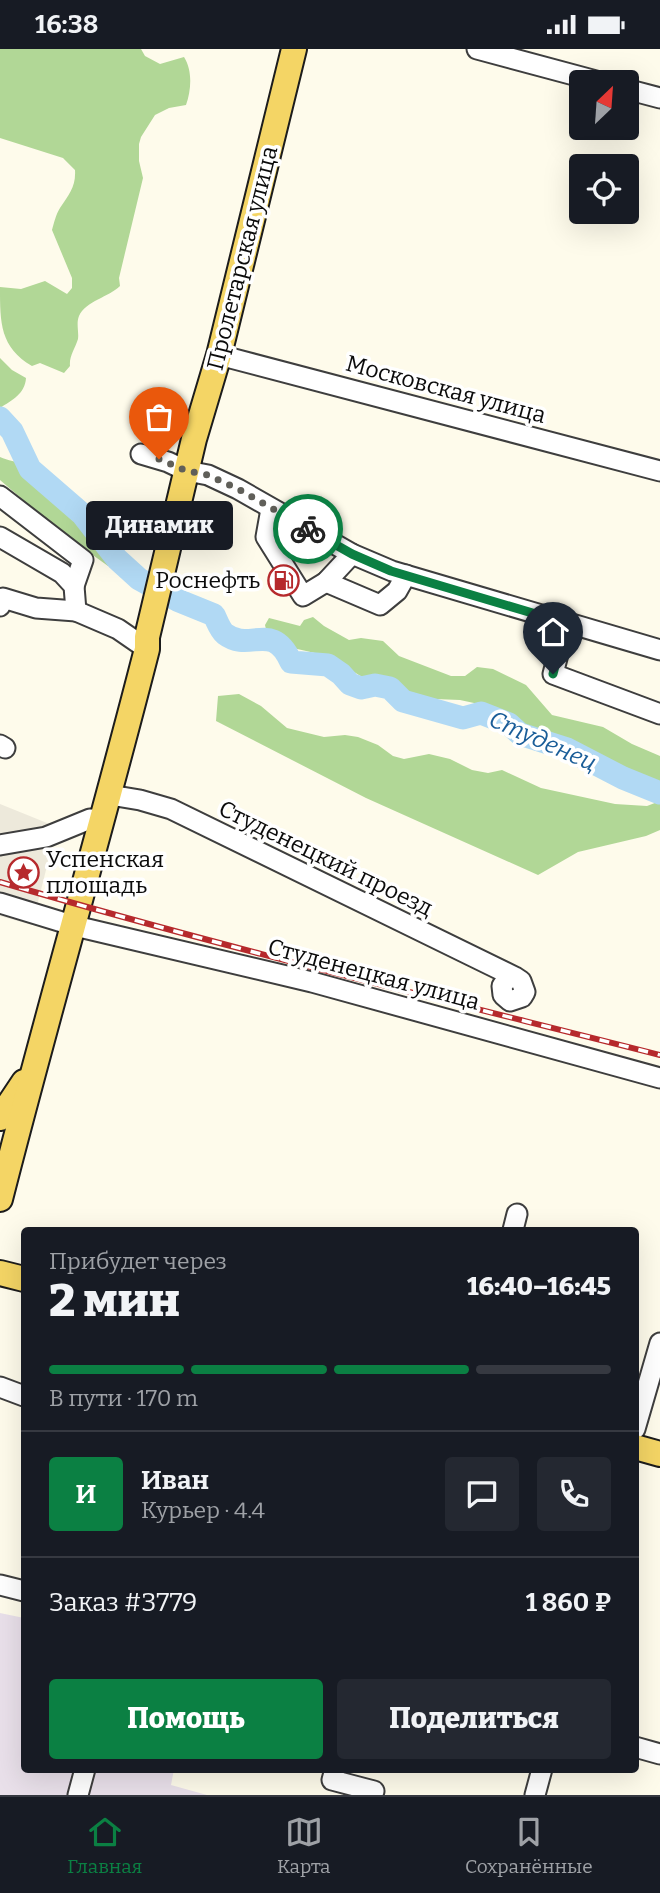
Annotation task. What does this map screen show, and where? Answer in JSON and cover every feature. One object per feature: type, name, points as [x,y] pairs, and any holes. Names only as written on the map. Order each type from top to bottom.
[{"type":"main road","name":"Пролетарская улица","points":[[0,1199],[110,795],[187,471],[219,355],[293,49]]},
{"type":"main road","points":[[0,1118],[34,1067]]},
{"type":"main road","points":[[0,1273],[21,1278]]},
{"type":"main road","points":[[639,1448],[660,1454]]},
{"type":"street","points":[[478,49],[569,74]]},
{"type":"street","points":[[639,92],[660,98]]},
{"type":"street","name":"Московская улица","points":[[219,355],[660,471]]},
{"type":"street","points":[[141,454],[187,471],[208,475],[238,489],[352,554],[406,575],[660,650]]},
{"type":"street","points":[[0,496],[83,560],[74,586],[76,611]]},
{"type":"street","points":[[271,509],[266,537],[303,596],[326,582],[352,554]]},
{"type":"street","points":[[0,537],[62,573],[74,586]]},
{"type":"street","points":[[326,582],[380,605],[397,591],[406,575]]},
{"type":"street","points":[[1,602],[76,611],[147,643]]},
{"type":"street","points":[[566,623],[553,674],[660,714]]},
{"type":"street","name":"Студенецкий проезд","points":[[110,795],[172,809],[515,977]]},
{"type":"street","points":[[0,845],[46,837],[90,818],[103,820]]},
{"type":"street","name":"Студенецкая улица","points":[[0,902],[75,926],[312,982],[660,1079]]},
{"type":"street","points":[[639,1415],[660,1343]]},
{"type":"street","points":[[0,1387],[21,1395]]},
{"type":"street","points":[[0,1585],[21,1590]]},
{"type":"street","points":[[639,1748],[660,1754]]},
{"type":"street","points":[[78,1795],[84,1773]]},
{"type":"street","points":[[334,1773],[332,1780],[374,1791]]},
{"type":"street","points":[[535,1795],[541,1773]]},
{"type":"shaded area","name":"Успенская площадь","points":[[0,804],[57,827],[32,925],[0,916]]},
{"type":"shaded area","points":[[0,1613],[21,1617],[21,1773],[173,1773],[171,1785],[207,1795],[0,1795]]},
{"type":"green space","points":[[0,49],[141,49],[145,56],[160,64],[184,57],[189,68],[190,87],[186,105],[169,108],[155,115],[141,137],[139,161],[143,178],[119,278],[120,286],[82,311],[78,322],[78,339],[70,366],[64,373],[40,363],[32,366],[21,359],[8,342],[2,323],[0,287],[21,289],[45,281],[67,294],[72,288],[72,278],[52,230],[57,213],[73,186],[75,170],[63,158],[0,138]]},
{"type":"green space","points":[[0,358],[12,370],[26,378],[20,392],[0,408]]},
{"type":"green space","points":[[0,457],[47,474],[111,558],[108,566],[58,530],[0,480]]},
{"type":"green space","points":[[313,617],[349,640],[361,638],[383,641],[399,656],[451,676],[465,676],[477,667],[493,669],[526,685],[552,715],[603,727],[660,756],[660,787],[655,782],[537,733],[488,706],[460,700],[435,699],[367,680],[328,656],[293,648],[267,634],[265,625],[269,618],[300,626],[304,620]]},
{"type":"green space","points":[[239,694],[261,706],[287,728],[324,737],[358,737],[404,759],[429,754],[450,759],[472,770],[488,773],[502,770],[541,788],[615,804],[647,806],[660,801],[660,830],[646,836],[578,852],[538,875],[366,798],[216,721],[218,696]]},
{"type":"waterway","name":"Студенец","points":[[0,418],[12,431],[30,469],[82,514],[117,559],[139,579],[177,600],[214,615],[225,634],[234,639],[260,639],[276,643],[291,662],[328,665],[350,684],[361,688],[375,685],[390,688],[403,701],[463,718],[481,713],[509,724],[520,734],[567,749],[623,778],[660,793]]},
{"type":"railway","points":[[0,882],[246,950],[660,1055]]},
{"type":"way so far","points":[[159,459],[187,471],[208,475],[238,489],[308,529]]},
{"type":"place","name":"Динамик","points":[[159,459]]},
{"type":"place","name":"Роснефть","points":[[283,580]]},
{"type":"place","name":"Успенская площадь","points":[[23,872]]},
{"type":"route","points":[[308,529],[352,554],[391,571],[566,623],[553,674]]}]
